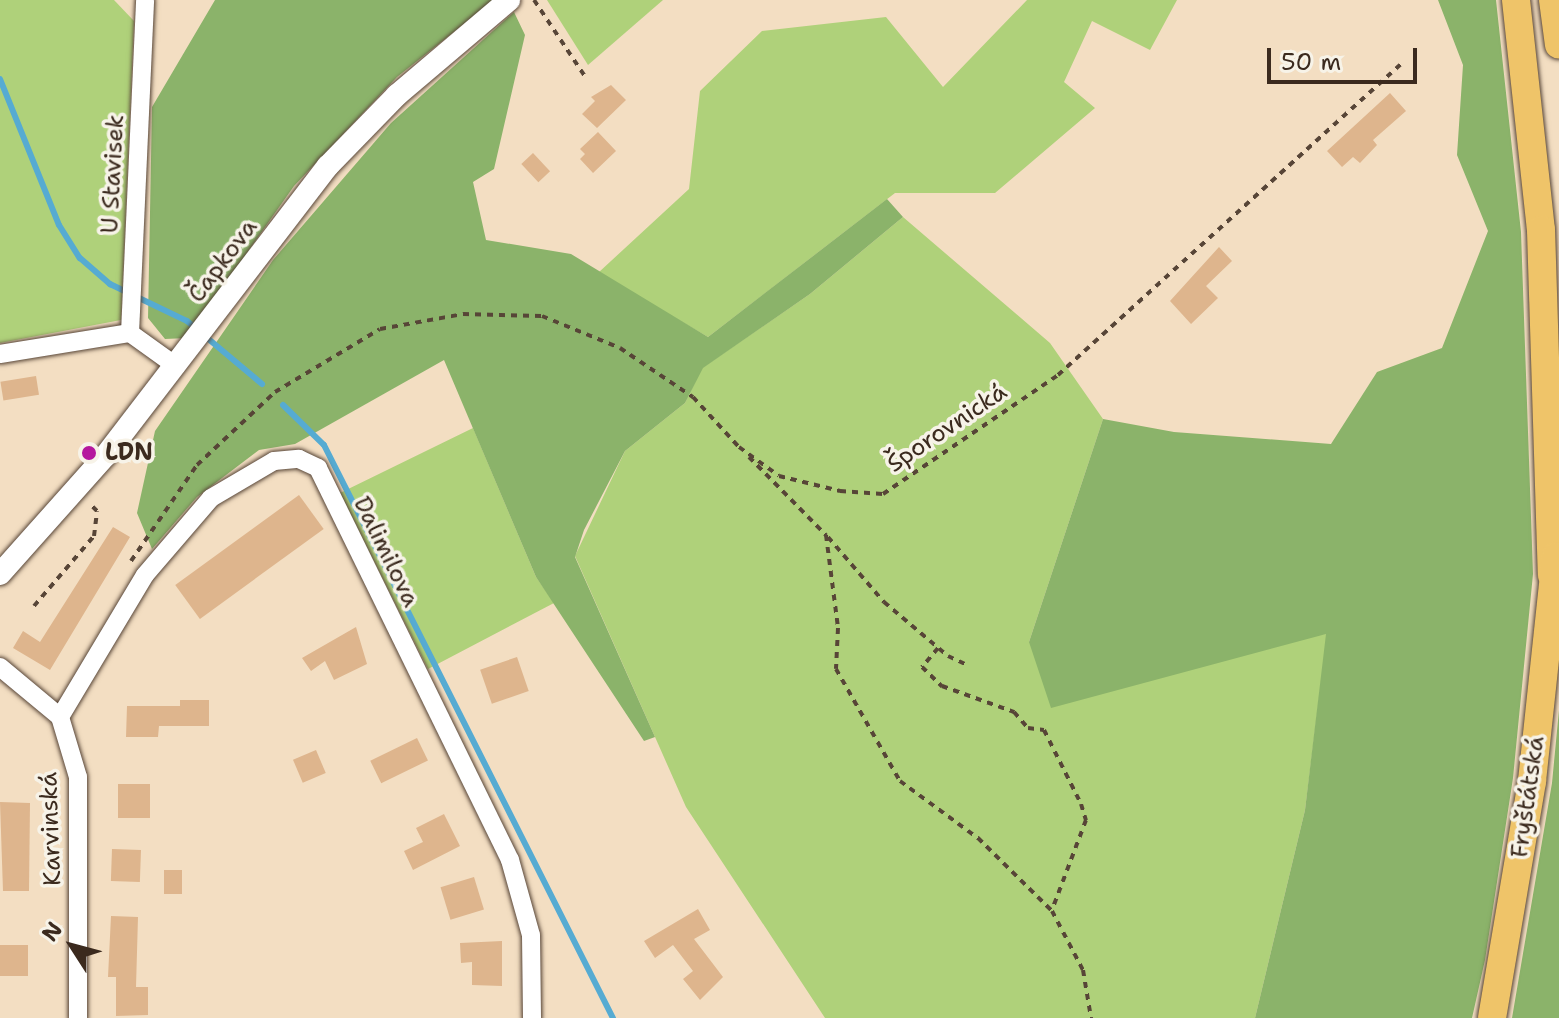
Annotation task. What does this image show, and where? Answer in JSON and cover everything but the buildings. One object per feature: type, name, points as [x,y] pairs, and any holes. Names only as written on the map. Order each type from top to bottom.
[{"type":"main road","name":"Fryštátská","points":[[1516,0],[1541,230],[1552,575]]},
{"type":"main road","points":[[1553,0],[1559,45]]},
{"type":"main road","name":"Fryštátská","points":[[1492,1018],[1532,781],[1552,575],[1559,536]]},
{"type":"street","name":"U Stavisek","points":[[127,0],[144,9],[130,333]]},
{"type":"street","name":"Čapkova","points":[[0,574],[77,491],[357,133],[509,0]]},
{"type":"street","points":[[0,354],[130,333],[176,366]]},
{"type":"street","name":"Dalimilova","points":[[60,717],[145,575],[211,498],[274,461],[299,459],[318,468],[510,860],[531,935],[532,1018]]},
{"type":"street","points":[[0,667],[60,717]]},
{"type":"street","name":"Karvinská","points":[[60,717],[78,777],[78,1018]]},
{"type":"path","points":[[534,0],[586,78]]},
{"type":"path","name":"Šporovnická","points":[[124,573],[150,527],[197,465],[275,392],[380,329],[463,314],[542,316],[620,348],[693,397],[739,447],[779,476],[840,491],[883,494],[1058,375],[1401,64]]},
{"type":"path","points":[[739,447],[826,535],[884,602],[938,648],[969,666]]},
{"type":"path","points":[[34,606],[94,536],[97,511],[77,491]]},
{"type":"path","points":[[826,535],[838,628],[836,669],[900,781],[978,838],[1052,911],[1083,970],[1091,1018]]},
{"type":"path","points":[[938,648],[922,667],[942,686],[1014,712],[1028,728],[1044,730],[1081,804],[1086,820],[1052,911]]},
{"type":"green space","points":[[0,0],[114,0],[134,21],[121,320],[0,343]]},
{"type":"green space","points":[[215,0],[494,0],[397,77],[294,186],[187,338],[165,339],[148,318],[152,107]]},
{"type":"green space","points":[[547,0],[663,0],[588,65]]},
{"type":"green space","points":[[1027,0],[1177,0],[1150,50],[1092,21],[1064,82],[1095,108],[995,193],[895,193],[708,337],[598,273],[689,189],[700,91],[762,31],[886,17],[943,87]]},
{"type":"green space","points":[[1438,0],[1496,0],[1521,232],[1533,574],[1513,778],[1485,960],[1472,1018],[1255,1018],[1305,810],[1326,634],[1051,708],[1029,642],[1103,419],[1174,432],[1331,444],[1377,372],[1442,348],[1488,231],[1457,155],[1463,65]]},
{"type":"green space","points":[[514,12],[525,35],[494,169],[473,182],[486,240],[571,254],[708,337],[887,199],[903,217],[810,294],[703,368],[685,403],[625,451],[584,530],[575,557],[655,737],[644,741],[536,577],[444,360],[295,444],[259,450],[197,497],[152,549],[137,513],[155,431],[273,260],[391,123]]},
{"type":"green space","points":[[903,217],[1050,343],[1103,419],[1029,642],[1327,634],[1305,810],[1255,1018],[825,1018],[686,807],[575,556],[625,451],[685,403],[702,368],[810,294]]},
{"type":"green space","points":[[473,428],[536,577],[554,603],[428,669],[340,493]]},
{"type":"green space","points":[[1559,710],[1559,1018],[1512,1018],[1552,783]]},
{"type":"waterway","points":[[0,79],[59,225],[80,258],[110,284],[187,321],[262,384]]},
{"type":"waterway","points":[[283,405],[324,445],[613,1018]]},
{"type":"place","name":"LDN","points":[[89,453]]}]
